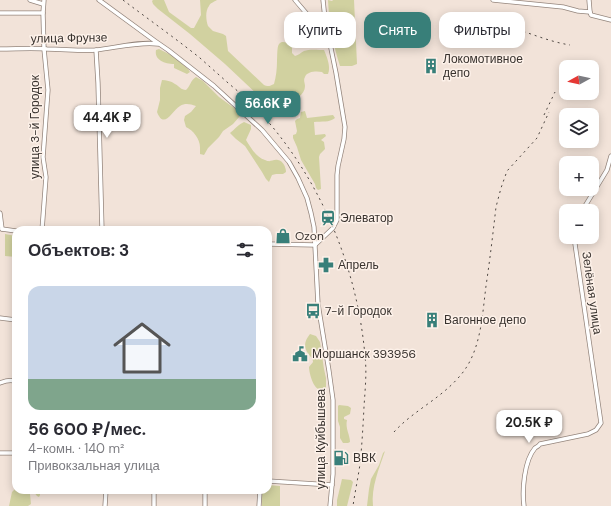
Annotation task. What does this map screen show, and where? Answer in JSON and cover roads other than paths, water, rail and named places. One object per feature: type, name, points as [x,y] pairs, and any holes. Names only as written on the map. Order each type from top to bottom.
[{"type":"street","points":[[30,0],[44,2]]},
{"type":"street","name":"улица Куйбышева","points":[[99,0],[168,50],[219,91],[262,130],[289,162],[298,178],[307,198],[312,220],[319,309],[330,371],[333,400],[334,448],[330,506]]},
{"type":"street","points":[[295,0],[306,12]]},
{"type":"street","points":[[323,0],[324,12]]},
{"type":"street","points":[[493,0],[563,7],[591,13],[611,20]]},
{"type":"street","points":[[589,0],[591,13]]},
{"type":"street","name":"улица 3-й Городок","points":[[42,226],[46,177],[43,157],[48,90],[44,49],[44,2]]},
{"type":"street","points":[[0,13],[43,13]]},
{"type":"street","name":"улица Фрунзе","points":[[0,48],[96,50],[155,42]]},
{"type":"street","points":[[272,244],[314,245],[333,228],[337,220],[337,175],[345,127],[331,48]]},
{"type":"street","points":[[96,50],[102,226]]},
{"type":"street","points":[[586,204],[607,170],[611,156]]},
{"type":"street","points":[[0,213],[1,231],[12,231]]},
{"type":"street","name":"Зелёная улица","points":[[524,506],[525,474],[527,464],[535,448],[540,444],[588,434],[596,430],[601,423],[575,244]]},
{"type":"street","points":[[0,318],[12,320]]},
{"type":"street","points":[[0,382],[12,381]]},
{"type":"street","points":[[0,453],[12,453]]},
{"type":"street","points":[[272,482],[332,485]]},
{"type":"street","points":[[105,506],[106,494]]},
{"type":"street","points":[[154,494],[154,506]]},
{"type":"street","points":[[205,494],[205,506]]},
{"type":"street","points":[[259,506],[260,494]]},
{"type":"railway","points":[[123,0],[200,58],[252,104],[275,130],[296,159],[330,220],[343,253],[353,287],[361,321],[366,362],[361,457],[353,506]]},
{"type":"railway","points":[[525,32],[551,41],[570,45]]},
{"type":"railway","points":[[544,115],[555,92]]},
{"type":"railway","points":[[394,432],[452,385],[472,357],[482,322],[496,207],[501,188],[507,171],[537,138],[549,112]]},
{"type":"place","name":"Локомотивное депо","points":[[431,66]]},
{"type":"place","name":"Элеватор","points":[[328,218]]},
{"type":"place","name":"Ozon","points":[[283,236]]},
{"type":"place","name":"Апрель","points":[[326,265]]},
{"type":"place","name":"7-й Городок","points":[[313,311]]},
{"type":"place","name":"Вагонное депо","points":[[432,320]]},
{"type":"place","name":"Моршанск 393956","points":[[300,354]]},
{"type":"place","name":"ВВК","points":[[341,458]]}]
